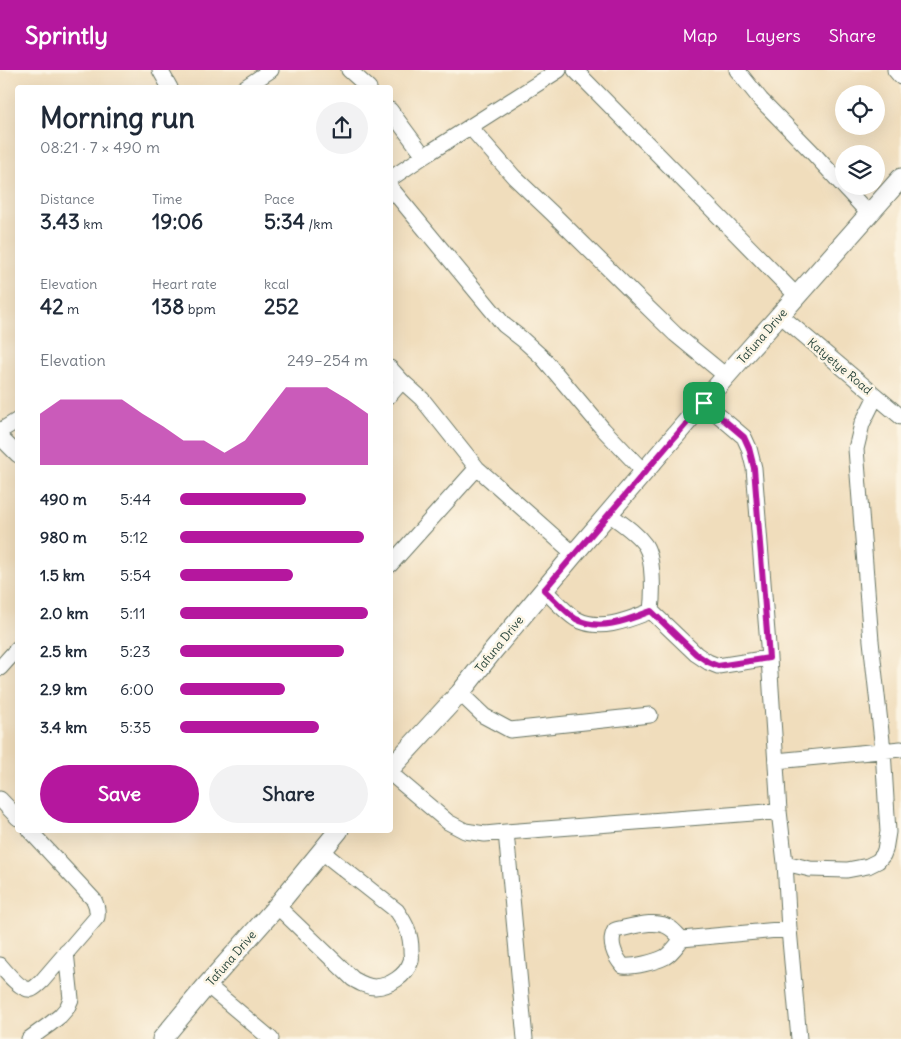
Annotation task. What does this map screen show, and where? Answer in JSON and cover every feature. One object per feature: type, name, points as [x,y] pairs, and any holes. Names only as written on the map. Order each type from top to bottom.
[{"type":"main road","name":"Tafuna Drive","points":[[393,768],[460,693],[574,554],[726,376],[901,178]]},
{"type":"main road","name":"Tafuna Drive","points":[[162,1039],[277,906],[329,837]]},
{"type":"street","points":[[160,70],[168,85]]},
{"type":"street","points":[[248,85],[271,70]]},
{"type":"street","points":[[349,70],[366,85]]},
{"type":"street","points":[[393,176],[559,70]]},
{"type":"street","points":[[575,70],[797,296]]},
{"type":"street","points":[[737,70],[761,100],[869,214]]},
{"type":"street","points":[[895,70],[901,77]]},
{"type":"street","points":[[393,114],[424,156]]},
{"type":"street","points":[[470,127],[514,177],[639,300],[675,334],[726,376]]},
{"type":"street","points":[[393,191],[504,325],[543,358],[603,429],[645,473]]},
{"type":"street","name":"Katyetye Road","points":[[780,315],[901,417]]},
{"type":"street","points":[[393,371],[422,399],[477,468],[574,554]]},
{"type":"street","points":[[393,392],[402,381]]},
{"type":"street","points":[[785,863],[810,869],[847,870],[868,866],[878,861],[886,850],[888,832],[883,750],[871,641],[856,449],[862,424],[876,396]]},
{"type":"street","points":[[704,403],[744,437],[754,468],[779,811],[799,1039]]},
{"type":"street","points":[[0,431],[15,422]]},
{"type":"street","points":[[0,437],[15,452]]},
{"type":"street","points":[[393,562],[477,468]]},
{"type":"street","points":[[609,514],[632,531],[645,545],[650,557],[651,611]]},
{"type":"street","points":[[544,590],[575,618],[586,622],[602,625],[623,622],[651,611]]},
{"type":"street","points":[[651,611],[696,654],[718,666],[769,658]]},
{"type":"street","points":[[0,668],[15,651]]},
{"type":"street","points":[[460,693],[484,716],[510,730],[650,715]]},
{"type":"street","points":[[776,761],[901,749]]},
{"type":"street","points":[[393,774],[448,822],[465,831],[485,834],[779,811]]},
{"type":"street","points":[[0,799],[15,815]]},
{"type":"street","points":[[506,832],[526,1039]]},
{"type":"street","points":[[0,965],[22,987],[34,988],[96,917],[98,907],[94,900],[32,833]]},
{"type":"street","points":[[277,906],[353,979],[364,985],[375,987],[390,984],[402,975],[412,961],[410,933],[405,922],[329,837]]},
{"type":"street","points":[[682,939],[789,930]]},
{"type":"street","points":[[29,1039],[55,1020],[69,1004],[71,999],[66,952]]},
{"type":"street","points":[[207,986],[272,1039]]},
{"type":"route","points":[[704,403],[744,437],[749,448],[754,468],[769,658],[718,666],[696,654],[651,611],[623,622],[602,625],[586,622],[575,618],[544,590],[704,403]]}]
